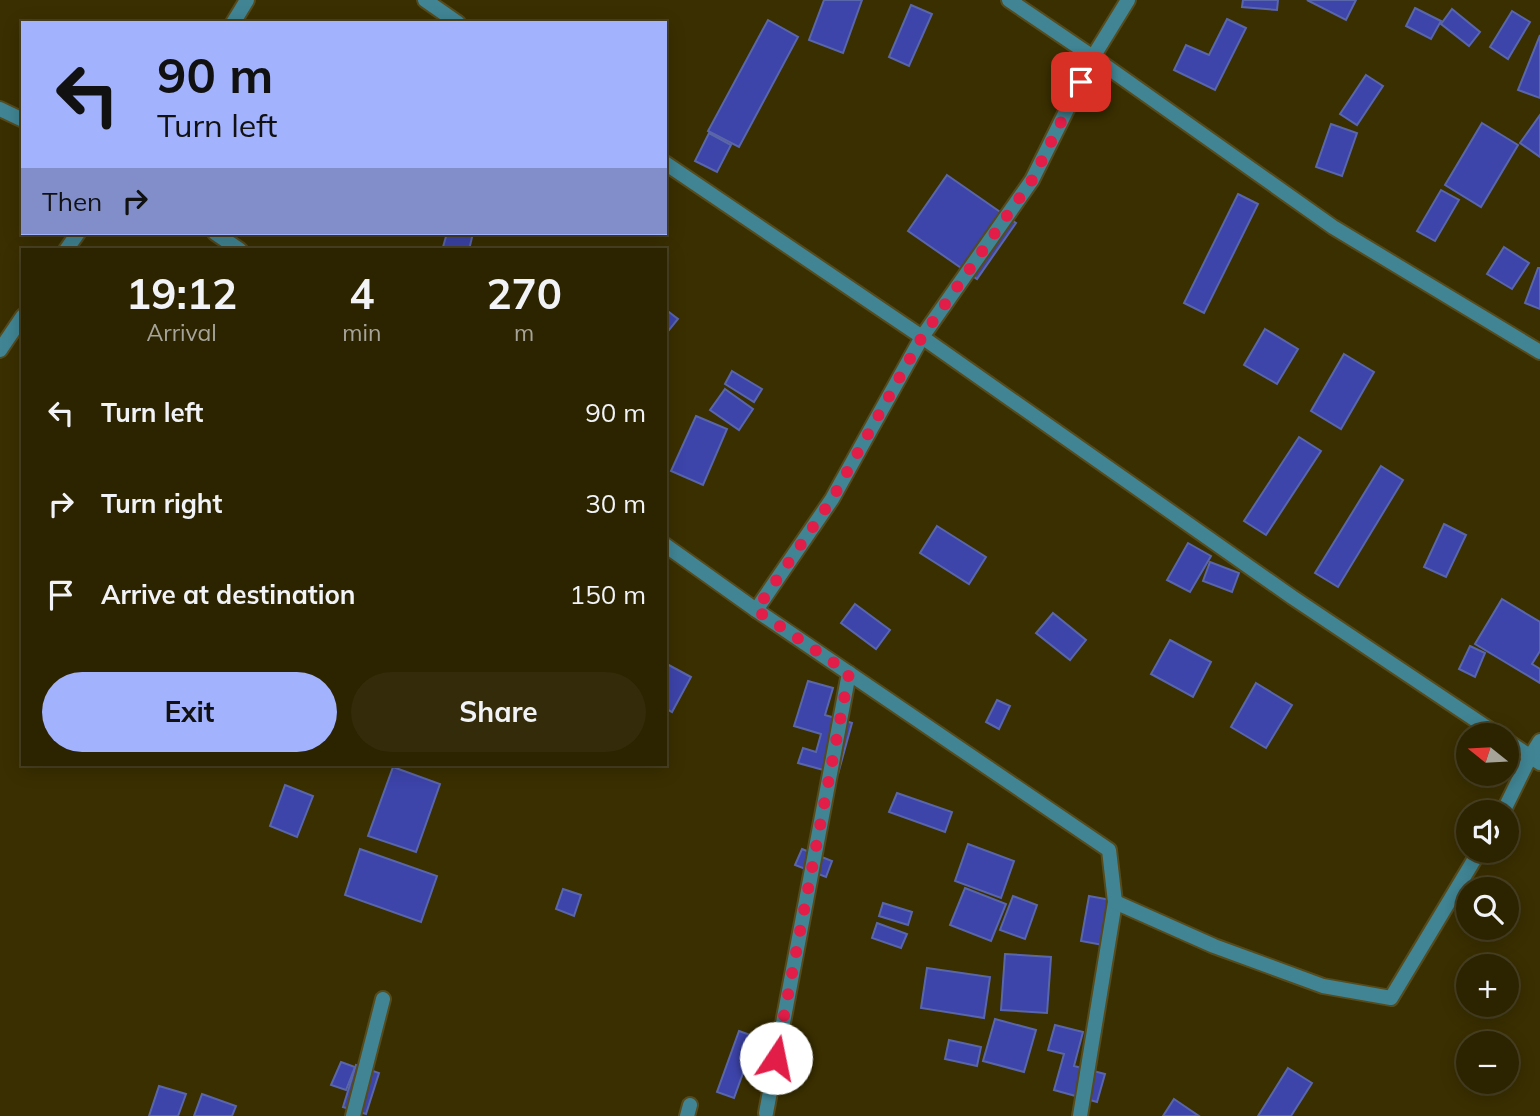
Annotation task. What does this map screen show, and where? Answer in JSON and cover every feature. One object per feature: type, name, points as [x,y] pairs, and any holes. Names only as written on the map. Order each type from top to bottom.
[{"type":"street","points":[[234,21],[247,0]]},
{"type":"street","points":[[425,0],[455,21]]},
{"type":"street","points":[[1009,0],[1333,227],[1540,352]]},
{"type":"street","points":[[756,610],[832,499],[922,337],[1032,180],[1093,57],[1128,0]]},
{"type":"street","points":[[0,109],[21,119]]},
{"type":"street","points":[[667,164],[922,337],[1292,597],[1480,723]]},
{"type":"street","points":[[218,235],[237,248]]},
{"type":"street","points":[[0,350],[21,319]]},
{"type":"street","points":[[667,546],[1109,850],[1115,901],[1080,1116]]},
{"type":"street","points":[[766,1113],[849,673]]},
{"type":"street","points":[[1510,800],[1535,760],[1540,741]]},
{"type":"street","points":[[1519,749],[1535,760]]},
{"type":"street","points":[[1115,901],[1214,946],[1323,986],[1391,998],[1472,863]]},
{"type":"street","points":[[353,1116],[383,999]]},
{"type":"building","points":[[824,0],[862,0],[843,53],[809,40]]},
{"type":"building","points":[[1243,0],[1278,0],[1277,10],[1242,7]]},
{"type":"building","points":[[1307,0],[1356,0],[1346,20]]},
{"type":"building","points":[[911,5],[932,14],[909,66],[889,57]]},
{"type":"building","points":[[1415,8],[1441,21],[1431,39],[1406,26]]},
{"type":"building","points":[[1452,9],[1480,32],[1469,46],[1441,24]]},
{"type":"building","points":[[1512,11],[1530,22],[1508,59],[1490,47]]},
{"type":"building","points":[[1227,19],[1246,28],[1215,90],[1174,70],[1186,45],[1209,55]]},
{"type":"building","points":[[768,20],[798,37],[739,147],[708,131]]},
{"type":"building","points":[[1540,35],[1540,98],[1518,90]]},
{"type":"building","points":[[1366,75],[1383,86],[1357,125],[1340,114]]},
{"type":"building","points":[[1540,115],[1540,157],[1520,143]]},
{"type":"building","points":[[1482,123],[1518,145],[1481,207],[1445,185]]},
{"type":"building","points":[[1331,124],[1357,133],[1342,176],[1316,167]]},
{"type":"building","points":[[709,133],[731,145],[717,172],[695,161]]},
{"type":"building","points":[[947,175],[1016,223],[977,279],[908,231]]},
{"type":"building","points":[[1441,190],[1459,200],[1435,241],[1417,231]]},
{"type":"building","points":[[1238,194],[1258,204],[1204,313],[1184,303]]},
{"type":"building","points":[[446,235],[473,235],[469,248],[443,247]]},
{"type":"building","points":[[1504,247],[1529,263],[1512,289],[1487,274]]},
{"type":"building","points":[[1540,268],[1540,309],[1525,303]]},
{"type":"building","points":[[667,311],[678,319],[667,333]]},
{"type":"building","points":[[1265,329],[1298,349],[1277,384],[1244,365]]},
{"type":"building","points":[[1344,354],[1374,372],[1341,429],[1311,411]]},
{"type":"building","points":[[732,371],[762,389],[754,402],[725,384]]},
{"type":"building","points":[[725,389],[753,409],[739,430],[710,410]]},
{"type":"building","points":[[696,416],[727,429],[703,485],[671,471]]},
{"type":"building","points":[[1299,437],[1321,451],[1266,535],[1244,521]]},
{"type":"building","points":[[1381,466],[1403,480],[1338,587],[1315,573]]},
{"type":"building","points":[[1444,524],[1466,535],[1446,577],[1424,567]]},
{"type":"building","points":[[937,526],[986,557],[969,584],[920,553]]},
{"type":"building","points":[[1188,543],[1211,556],[1190,592],[1167,580]]},
{"type":"building","points":[[1210,562],[1239,573],[1232,592],[1203,581]]},
{"type":"building","points":[[1502,599],[1540,622],[1540,651],[1532,664],[1540,669],[1540,683],[1475,644]]},
{"type":"building","points":[[855,604],[890,630],[876,649],[841,623]]},
{"type":"building","points":[[1053,613],[1086,640],[1070,660],[1036,633]]},
{"type":"building","points":[[1170,640],[1211,662],[1193,697],[1151,674]]},
{"type":"building","points":[[1470,646],[1485,653],[1475,677],[1459,669]]},
{"type":"building","points":[[667,664],[691,677],[672,712],[667,709]]},
{"type":"building","points":[[808,681],[833,688],[825,715],[852,723],[838,774],[798,763],[803,748],[816,752],[821,734],[794,726]]},
{"type":"building","points":[[1256,683],[1292,705],[1266,748],[1231,727]]},
{"type":"building","points":[[997,700],[1010,706],[999,729],[986,722]]},
{"type":"building","points":[[393,767],[440,784],[416,852],[368,836]]},
{"type":"building","points":[[285,785],[313,796],[297,837],[270,826]]},
{"type":"building","points":[[897,793],[952,812],[945,832],[889,812]]},
{"type":"building","points":[[968,844],[1014,861],[1001,898],[955,881]]},
{"type":"building","points":[[360,849],[437,876],[421,922],[345,895]]},
{"type":"building","points":[[802,849],[832,861],[826,877],[795,865]]},
{"type":"building","points":[[965,888],[1006,904],[991,941],[950,925]]},
{"type":"building","points":[[563,889],[581,895],[574,916],[556,909]]},
{"type":"building","points":[[1013,896],[1037,905],[1025,939],[1000,930]]},
{"type":"building","points":[[1089,896],[1122,902],[1114,947],[1081,941]]},
{"type":"building","points":[[883,903],[912,912],[908,925],[879,916]]},
{"type":"building","points":[[877,923],[907,934],[901,948],[872,938]]},
{"type":"building","points":[[1005,954],[1051,957],[1047,1013],[1001,1010]]},
{"type":"building","points":[[927,968],[990,977],[984,1018],[921,1008]]},
{"type":"building","points":[[995,1019],[1036,1030],[1024,1072],[983,1061]]},
{"type":"building","points":[[1055,1025],[1083,1032],[1074,1066],[1105,1074],[1097,1102],[1054,1090],[1064,1054],[1048,1050]]},
{"type":"building","points":[[739,1031],[756,1037],[734,1098],[717,1092]]},
{"type":"building","points":[[949,1040],[981,1047],[977,1066],[945,1059]]},
{"type":"building","points":[[341,1062],[355,1067],[346,1090],[331,1085]]},
{"type":"building","points":[[356,1065],[379,1073],[366,1114],[343,1107]]},
{"type":"building","points":[[1288,1068],[1312,1083],[1291,1116],[1258,1116]]},
{"type":"building","points":[[159,1086],[186,1094],[178,1116],[149,1116]]},
{"type":"building","points":[[202,1094],[236,1106],[232,1116],[194,1116]]},
{"type":"building","points":[[1174,1099],[1199,1116],[1163,1116]]},
{"type":"route","points":[[776,1058],[849,673],[756,610],[832,499],[922,337],[1032,180],[1081,82]]}]
